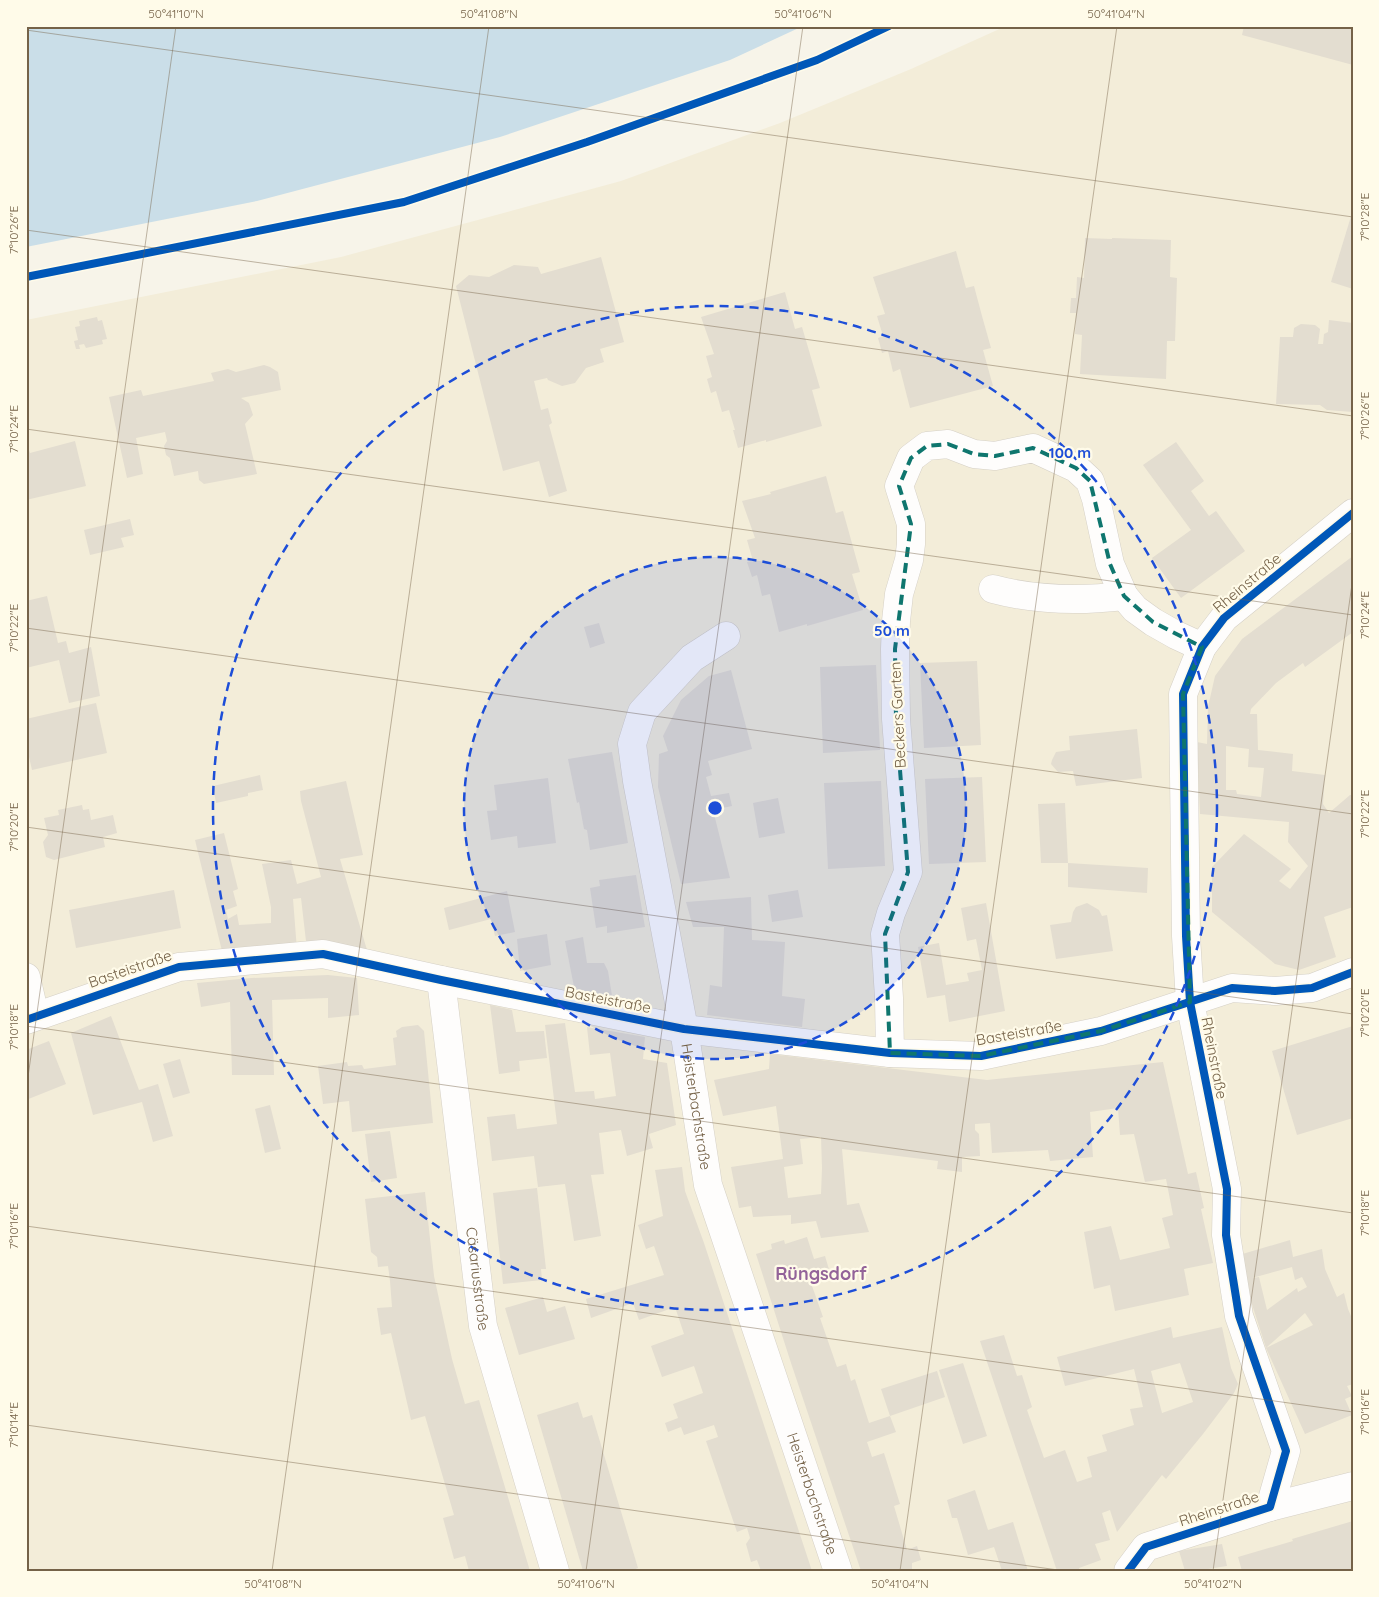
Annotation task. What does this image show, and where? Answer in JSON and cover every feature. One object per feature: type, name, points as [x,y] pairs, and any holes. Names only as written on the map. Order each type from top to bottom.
[{"type":"street","name":"Beckers Garten","points":[[890,1053],[890,998],[885,934],[891,913],[908,872],[896,719],[895,649],[899,594],[909,560],[911,544],[911,524],[899,486],[910,458],[927,446],[948,444],[974,454],[996,456],[1033,448],[1076,468],[1090,480],[1110,564],[1124,596],[1135,610],[1153,622],[1176,635],[1202,646]]},
{"type":"street","name":"Rheinstraße","points":[[1128,1571],[1146,1547],[1270,1507],[1286,1451],[1239,1316],[1226,1236],[1227,1189],[1190,1002],[1186,936],[1183,694],[1202,646],[1224,618],[1353,513]]},
{"type":"street","points":[[993,589],[1016,595],[1096,599],[1124,596]]},
{"type":"street","name":"Heisterbachstraße","points":[[726,636],[692,658],[642,712],[632,744],[637,781],[684,1029],[708,1185],[838,1571]]},
{"type":"street","name":"Basteistraße","points":[[31,1018],[179,967],[323,954],[684,1029],[890,1053],[981,1056],[1102,1031],[1232,988],[1275,991],[1312,988],[1353,972]]},
{"type":"street","points":[[26,977],[31,1018]]},
{"type":"street","name":"Cäsariusstraße","points":[[441,980],[483,1326],[555,1571]]},
{"type":"street","points":[[1270,1507],[1353,1486]]},
{"type":"highlighted area","points":[[948,444],[974,454],[995,456],[1033,448],[1076,468],[1090,481],[1110,564],[1124,596],[1153,622],[1202,647],[1183,694],[1190,1002],[1101,1031],[981,1056],[890,1053],[885,934],[908,872],[896,719],[895,649],[911,524],[899,486],[911,458],[927,446]]},
{"type":"shaded area","points":[[1006,26],[1353,26],[1353,1571],[26,1571],[26,320],[341,257],[621,181],[780,123],[911,69]]},
{"type":"water","points":[[26,26],[803,26],[730,60],[500,137],[257,201],[26,247]]},
{"type":"building","points":[[1244,26],[1353,26],[1353,65],[1242,35]]},
{"type":"building","points":[[1353,213],[1353,289],[1331,282]]},
{"type":"building","points":[[1085,238],[1171,240],[1170,277],[1177,278],[1175,341],[1167,341],[1166,379],[1080,374],[1082,335],[1075,334],[1076,313],[1070,313],[1071,298],[1076,298],[1077,277],[1084,278]]},
{"type":"building","points":[[956,251],[966,288],[974,286],[991,348],[983,350],[993,386],[910,408],[900,369],[893,372],[888,351],[882,353],[878,338],[883,336],[877,316],[885,314],[873,277]]},
{"type":"building","points":[[601,257],[624,342],[600,349],[604,362],[586,368],[575,383],[562,386],[547,378],[534,381],[541,410],[548,408],[552,423],[549,425],[567,491],[549,497],[539,461],[503,471],[456,286],[469,275],[489,277],[514,265],[538,267],[541,274]]},
{"type":"building","points":[[785,292],[795,329],[802,327],[820,388],[812,390],[822,426],[738,448],[729,410],[722,412],[716,391],[711,393],[707,379],[712,377],[706,356],[714,354],[701,317]]},
{"type":"building","points":[[97,317],[98,321],[102,320],[107,339],[102,340],[103,344],[86,348],[84,344],[79,345],[80,349],[76,349],[74,341],[78,340],[75,327],[80,326],[79,321]]},
{"type":"building","points":[[1329,320],[1353,323],[1353,412],[1327,410],[1320,405],[1276,404],[1280,337],[1293,337],[1294,328],[1301,324],[1315,325],[1320,329],[1318,344],[1323,344],[1324,334],[1328,332]]},
{"type":"building","points":[[264,365],[278,372],[281,390],[241,398],[249,403],[253,415],[245,424],[257,474],[204,484],[199,480],[198,471],[174,476],[170,458],[166,455],[164,446],[167,441],[165,432],[136,438],[143,474],[127,478],[109,397],[141,390],[143,396],[214,381],[211,373],[228,369],[236,372]]},
{"type":"building","points":[[75,441],[86,486],[26,500],[26,442],[30,453]]},
{"type":"building","points":[[1176,442],[1204,481],[1191,491],[1209,516],[1216,511],[1245,551],[1181,598],[1152,558],[1191,530],[1143,465]]},
{"type":"building","points":[[826,476],[836,513],[843,511],[860,572],[852,574],[863,610],[779,632],[770,594],[762,596],[757,575],[752,577],[747,562],[753,561],[747,540],[755,538],[742,501],[771,494],[770,492]]},
{"type":"building","points":[[130,519],[134,535],[121,538],[124,547],[90,555],[84,530]]},
{"type":"building","points":[[1353,556],[1353,632],[1305,667],[1303,663],[1276,683],[1251,709],[1250,714],[1257,714],[1258,750],[1293,754],[1292,771],[1325,775],[1323,804],[1329,813],[1350,795],[1353,795],[1353,907],[1324,917],[1336,957],[1299,970],[1275,964],[1212,912],[1212,867],[1244,834],[1291,869],[1279,881],[1290,889],[1308,866],[1288,842],[1289,822],[1200,814],[1197,742],[1207,744],[1208,707],[1215,676],[1242,639]],"holes":[[[1226,746],[1249,749],[1248,767],[1264,768],[1261,797],[1237,794],[1236,790],[1226,790]]]},
{"type":"building","points":[[47,596],[58,643],[66,641],[69,653],[91,647],[100,696],[69,703],[59,660],[26,668],[26,601]]},
{"type":"building","points":[[599,623],[605,643],[590,648],[584,627]]},
{"type":"building","points":[[977,661],[981,745],[924,748],[920,663]]},
{"type":"building","points":[[876,665],[880,750],[823,753],[820,667]]},
{"type":"building","points":[[731,670],[752,749],[708,761],[712,775],[706,777],[711,796],[729,793],[732,806],[713,810],[730,878],[681,884],[658,787],[659,754],[668,751],[663,736],[681,700],[709,676]]},
{"type":"building","points":[[96,703],[107,753],[32,770],[26,744],[26,719]]},
{"type":"building","points":[[1137,729],[1142,778],[1076,786],[1073,771],[1058,772],[1051,764],[1056,752],[1070,750],[1069,736]]},
{"type":"building","points":[[612,752],[628,843],[590,850],[587,830],[584,829],[579,802],[577,803],[568,759]]},
{"type":"building","points":[[260,775],[263,790],[248,793],[248,796],[216,803],[213,786]]},
{"type":"building","points":[[982,777],[986,862],[929,864],[925,779]]},
{"type":"building","points":[[548,778],[556,843],[518,848],[517,836],[491,840],[487,811],[497,810],[494,785]]},
{"type":"building","points":[[346,781],[363,855],[340,859],[367,950],[307,950],[301,898],[293,899],[297,950],[222,951],[195,840],[224,833],[238,889],[233,891],[237,906],[226,910],[228,919],[237,914],[239,925],[271,923],[271,907],[262,864],[291,860],[297,884],[321,877],[300,791]]},
{"type":"building","points":[[881,781],[885,866],[828,869],[824,783]]},
{"type":"building","points":[[778,798],[785,833],[759,838],[753,803]]},
{"type":"building","points":[[1065,803],[1068,863],[1041,863],[1038,804]]},
{"type":"building","points":[[82,805],[83,810],[89,809],[91,820],[113,815],[117,833],[103,837],[105,847],[54,860],[46,857],[43,842],[48,835],[44,818],[59,815],[58,810]]},
{"type":"building","points":[[1068,863],[1148,868],[1147,893],[1068,887]]},
{"type":"building","points":[[636,875],[645,927],[607,933],[607,926],[596,928],[590,888],[600,886],[599,880]]},
{"type":"building","points":[[174,890],[181,928],[76,948],[69,910]]},
{"type":"building","points":[[798,890],[803,917],[772,922],[768,895]]},
{"type":"building","points":[[507,891],[515,932],[495,936],[491,919],[449,930],[444,908]]},
{"type":"building","points":[[751,897],[752,940],[785,942],[782,996],[805,999],[802,1027],[707,1015],[710,985],[722,987],[724,927],[693,927],[686,902]]},
{"type":"building","points":[[986,903],[1005,1011],[949,1022],[945,995],[927,998],[918,947],[939,943],[946,985],[969,981],[967,973],[982,970],[976,939],[967,941],[961,908]]},
{"type":"building","points":[[1087,903],[1099,910],[1102,916],[1107,915],[1113,951],[1056,959],[1050,925],[1071,922],[1076,907]]},
{"type":"building","points":[[547,934],[551,965],[520,971],[517,939]]},
{"type":"building","points":[[583,937],[587,963],[604,963],[608,971],[613,1002],[576,997],[565,941]]},
{"type":"building","points":[[328,975],[357,978],[359,1015],[328,1018],[328,998],[272,1000],[274,1075],[232,1075],[230,1002],[201,1007],[197,983],[251,978]]},
{"type":"building","points":[[490,1005],[512,1010],[516,1032],[544,1031],[547,1058],[519,1061],[520,1071],[499,1074]]},
{"type":"building","points":[[111,1016],[139,1090],[158,1084],[173,1136],[153,1142],[142,1102],[93,1115],[71,1033]]},
{"type":"building","points":[[565,1023],[575,1092],[594,1091],[595,1099],[616,1096],[610,1053],[590,1055],[587,1027],[645,1037],[643,1059],[667,1063],[676,1125],[649,1134],[653,1148],[627,1156],[621,1130],[599,1133],[604,1174],[591,1175],[601,1236],[574,1241],[565,1184],[538,1187],[534,1156],[492,1161],[487,1117],[515,1114],[517,1129],[557,1124],[545,1025]]},
{"type":"building","points":[[418,1025],[424,1031],[433,1123],[352,1132],[349,1101],[323,1104],[318,1066],[347,1062],[348,1066],[362,1065],[364,1069],[396,1065],[393,1038],[397,1037],[396,1031],[402,1027]]},
{"type":"building","points":[[1353,1026],[1353,1118],[1297,1135],[1272,1051]]},
{"type":"building","points":[[49,1041],[66,1084],[26,1100],[26,1050]]},
{"type":"building","points":[[770,1054],[987,1080],[1163,1062],[1188,1174],[1196,1172],[1204,1208],[1201,1209],[1213,1263],[1184,1269],[1189,1295],[1115,1311],[1110,1285],[1094,1289],[1084,1232],[1111,1226],[1120,1260],[1170,1248],[1162,1218],[1173,1215],[1166,1179],[1145,1182],[1134,1134],[1120,1135],[1118,1108],[1090,1112],[1093,1157],[1050,1161],[1048,1150],[992,1153],[990,1123],[975,1124],[975,1130],[979,1134],[980,1156],[962,1157],[962,1172],[937,1169],[938,1161],[842,1149],[847,1205],[859,1203],[869,1232],[821,1238],[816,1221],[791,1224],[791,1215],[753,1217],[751,1206],[739,1208],[731,1167],[783,1159],[776,1106],[723,1116],[714,1080],[769,1069]],"holes":[[[821,1137],[821,1194],[788,1198],[784,1167],[803,1164],[800,1139]]]},
{"type":"building","points":[[180,1059],[190,1093],[173,1098],[163,1064]]},
{"type":"building","points":[[270,1105],[281,1149],[265,1153],[255,1109]]},
{"type":"building","points":[[390,1131],[397,1178],[371,1182],[365,1134]]},
{"type":"building","points":[[682,1167],[685,1191],[704,1243],[812,1571],[761,1571],[757,1560],[751,1562],[746,1544],[750,1538],[747,1528],[737,1532],[706,1441],[718,1437],[714,1425],[684,1435],[681,1427],[668,1432],[665,1423],[678,1418],[673,1404],[703,1393],[694,1366],[662,1377],[651,1346],[684,1334],[675,1307],[639,1320],[633,1303],[591,1318],[586,1299],[664,1275],[654,1246],[646,1249],[638,1225],[663,1216],[655,1170]]},
{"type":"building","points":[[537,1188],[546,1269],[541,1269],[542,1280],[503,1284],[493,1193]]},
{"type":"building","points":[[425,1192],[434,1276],[452,1359],[465,1404],[479,1400],[530,1571],[469,1571],[465,1556],[454,1559],[443,1518],[454,1515],[425,1416],[411,1420],[391,1333],[381,1335],[377,1308],[392,1307],[390,1281],[388,1266],[378,1267],[377,1257],[371,1252],[365,1199]]},
{"type":"building","points":[[807,1237],[814,1259],[825,1256],[831,1276],[811,1283],[823,1317],[820,1318],[837,1367],[846,1364],[851,1381],[855,1379],[869,1423],[890,1416],[896,1432],[867,1442],[872,1457],[884,1453],[900,1504],[894,1506],[907,1550],[917,1546],[921,1560],[912,1563],[912,1571],[861,1571],[756,1254],[772,1249],[771,1244],[784,1240],[785,1244]]},
{"type":"building","points":[[1290,1240],[1293,1257],[1322,1249],[1325,1269],[1337,1297],[1344,1293],[1353,1321],[1353,1384],[1347,1386],[1352,1396],[1345,1399],[1352,1415],[1305,1434],[1266,1348],[1239,1255]],"holes":[[[1292,1267],[1295,1280],[1302,1277],[1307,1287],[1298,1292],[1297,1288],[1267,1310],[1259,1277],[1252,1278]],[[1305,1313],[1313,1325],[1266,1348]]]},
{"type":"building","points":[[543,1297],[547,1312],[565,1306],[575,1339],[519,1355],[505,1308]]},
{"type":"building","points":[[1171,1327],[1173,1338],[1222,1327],[1231,1368],[1238,1384],[1234,1393],[1203,1434],[1166,1479],[1162,1475],[1117,1532],[1110,1510],[1102,1513],[1110,1540],[1095,1544],[1101,1560],[1079,1568],[1080,1571],[1057,1571],[980,1341],[1004,1335],[1017,1376],[1022,1375],[1032,1407],[1027,1410],[1044,1458],[1065,1450],[1077,1482],[1092,1477],[1087,1457],[1107,1451],[1102,1435],[1134,1425],[1130,1409],[1143,1407],[1134,1369],[1065,1386],[1057,1357]],"holes":[[[1180,1363],[1193,1402],[1162,1413],[1151,1371]]]},
{"type":"building","points":[[963,1363],[987,1436],[963,1444],[939,1370]]},
{"type":"building","points":[[937,1371],[945,1397],[890,1416],[881,1389]]},
{"type":"building","points":[[578,1402],[583,1418],[592,1415],[638,1568],[631,1571],[583,1571],[537,1415]]},
{"type":"building","points":[[975,1490],[988,1530],[1013,1522],[1028,1571],[1002,1571],[994,1547],[968,1555],[957,1518],[952,1518],[947,1500]]},
{"type":"building","points":[[1353,1521],[1353,1571],[1242,1571],[1238,1557]]},
{"type":"building","points":[[1222,1544],[1227,1566],[1208,1569],[1209,1571],[1185,1571],[1179,1551]]},
{"type":"cycle path","points":[[26,277],[404,202],[587,142],[817,60],[889,26]]},
{"type":"cycle path","points":[[1128,1571],[1146,1547],[1270,1507],[1286,1451],[1239,1316],[1226,1235],[1227,1189],[1190,1002],[1186,936],[1183,694],[1202,647],[1224,618],[1353,513]]},
{"type":"cycle path","points":[[26,1020],[179,967],[323,954],[684,1029],[890,1053],[981,1056],[1101,1031],[1232,988],[1275,991],[1312,988],[1353,972]]},
{"type":"district","name":"Rüngsdorf","points":[[821,1274]]}]
